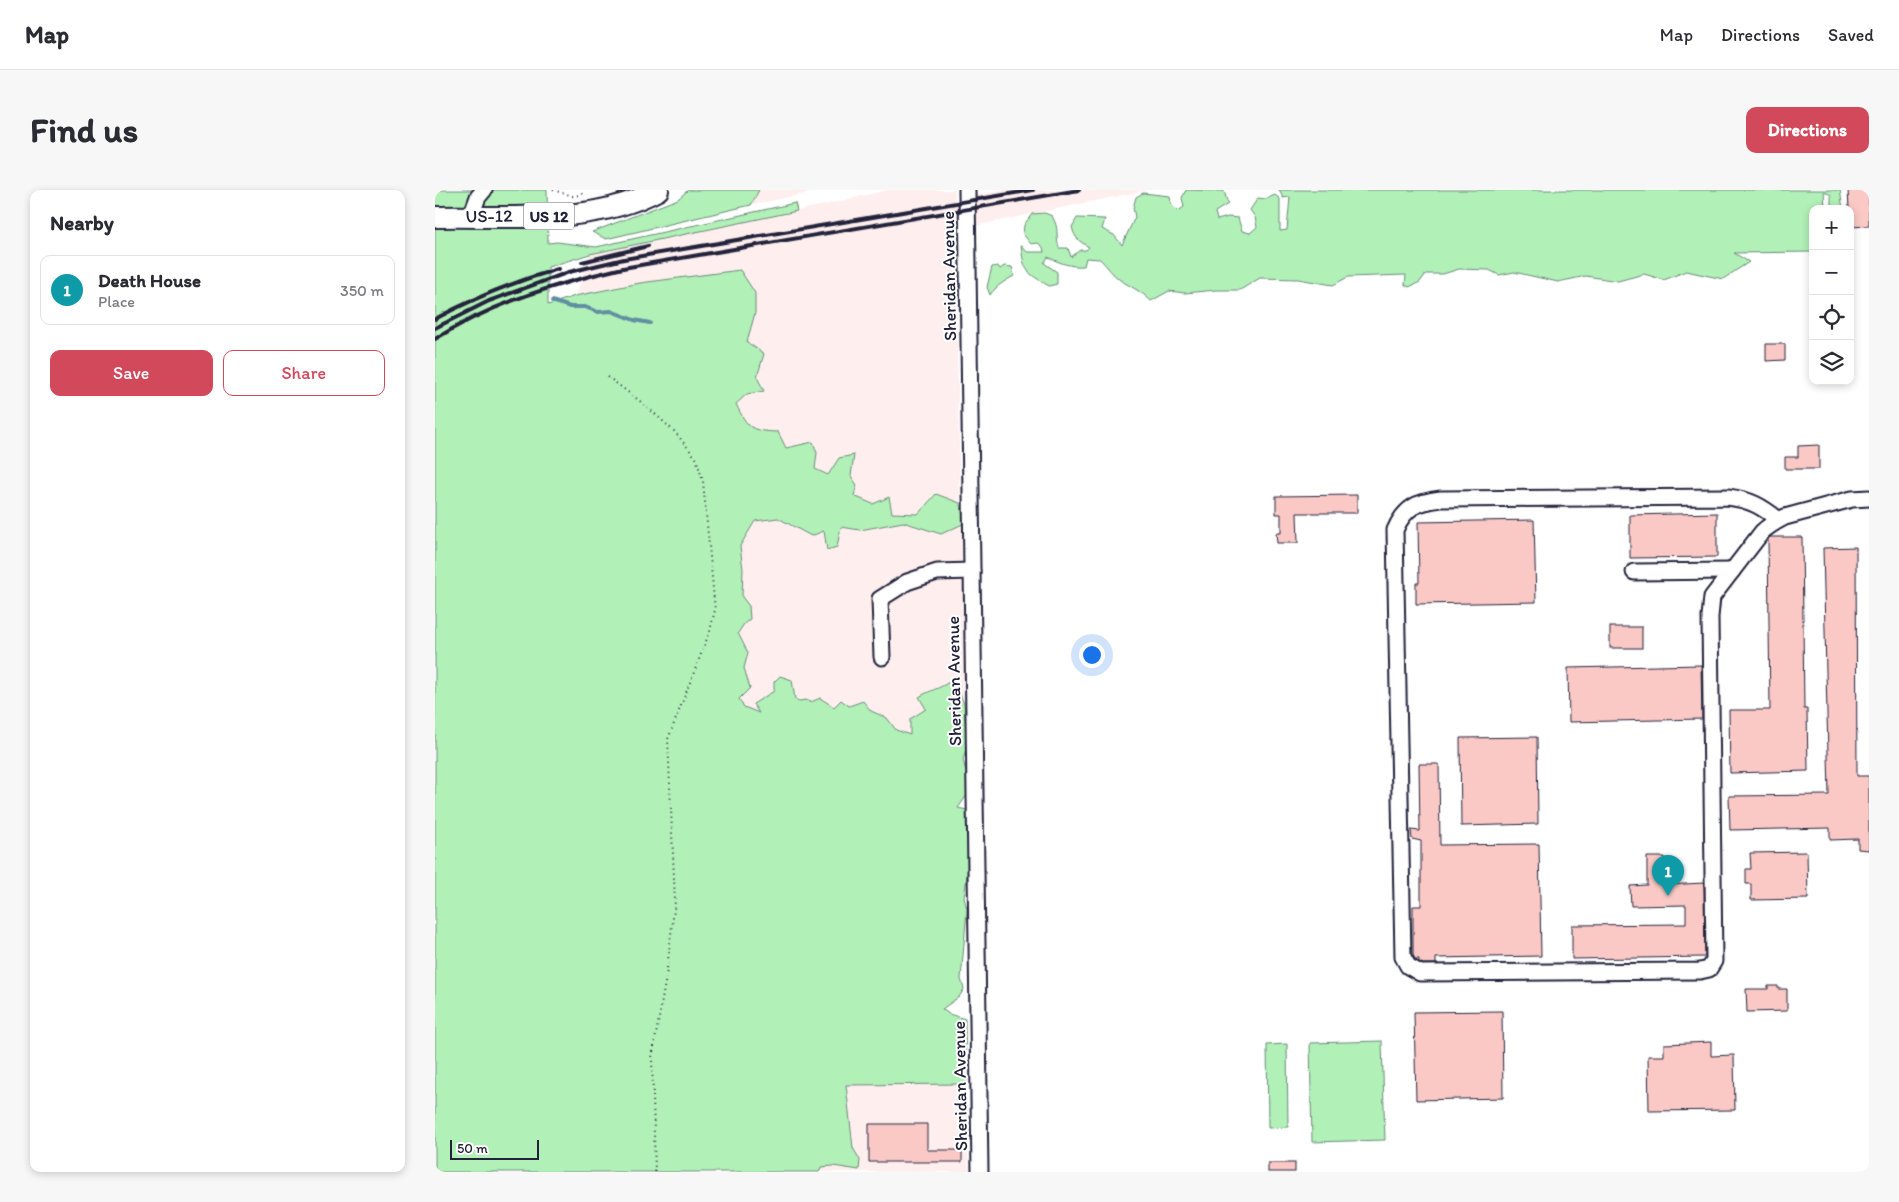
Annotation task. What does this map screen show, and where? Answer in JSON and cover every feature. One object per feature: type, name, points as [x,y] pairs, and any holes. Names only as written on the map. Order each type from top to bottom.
[{"type":"main road","name":"US-12","points":[[435,217],[567,216],[593,213],[619,207],[658,190]]},
{"type":"street","points":[[471,216],[478,197],[484,190]]},
{"type":"street","name":"Sheridan Avenue","points":[[967,190],[980,1172]]},
{"type":"street","points":[[1779,520],[1760,506],[1743,499],[1728,498],[1441,499],[1424,501],[1410,508],[1400,519],[1395,530],[1403,957],[1409,966],[1420,973],[1700,971],[1709,969],[1714,961],[1710,617],[1712,597],[1769,525],[1779,520],[1852,499],[1869,498]]},
{"type":"street","points":[[1643,567],[1669,564],[1732,571]]},
{"type":"street","points":[[882,657],[881,598],[907,582],[937,572],[971,571]]},
{"type":"path","points":[[553,190],[573,196],[580,195],[585,190]]},
{"type":"path","points":[[608,376],[645,404],[675,432],[696,458],[703,481],[715,601],[710,631],[668,739],[675,901],[666,977],[652,1058],[655,1172]]},
{"type":"shaded area","points":[[759,190],[823,190],[751,205]]},
{"type":"shaded area","points":[[888,190],[955,190],[955,200],[1000,190],[1148,190],[955,230],[960,503],[936,494],[918,514],[892,513],[854,496],[851,476],[854,456],[839,459],[828,475],[815,469],[817,453],[785,448],[778,432],[756,431],[743,420],[736,404],[747,394],[757,377],[764,355],[747,342],[755,313],[755,293],[740,270],[640,283],[575,296],[590,254]]},
{"type":"shaded area","points":[[778,518],[811,536],[824,531],[827,549],[837,546],[840,527],[860,530],[903,522],[941,534],[965,523],[964,704],[956,684],[949,682],[941,688],[930,690],[926,709],[911,735],[896,730],[887,718],[871,711],[863,701],[849,706],[834,707],[806,700],[799,701],[795,699],[792,680],[774,691],[761,714],[744,707],[739,698],[750,688],[744,668],[748,653],[738,633],[744,624],[749,606],[742,597],[743,569],[740,546],[755,521]]},
{"type":"shaded area","points":[[966,1084],[969,1172],[819,1172],[820,1167],[833,1166],[843,1168],[859,1160],[853,1148],[846,1085]]},
{"type":"green space","points":[[435,190],[547,190],[548,243],[557,242],[596,247],[795,203],[797,211],[590,254],[548,267],[548,305],[575,296],[640,283],[740,270],[755,293],[755,313],[747,342],[764,354],[757,377],[764,391],[747,394],[736,404],[747,424],[762,431],[778,432],[786,448],[813,442],[817,453],[815,469],[828,475],[839,458],[854,455],[851,476],[857,485],[854,496],[873,504],[889,497],[892,513],[918,514],[936,494],[960,503],[965,523],[941,534],[903,522],[860,530],[841,527],[837,547],[827,550],[824,531],[811,536],[778,518],[755,521],[740,546],[743,569],[742,597],[749,606],[750,619],[738,633],[748,653],[744,668],[750,688],[739,699],[744,707],[759,713],[753,704],[774,691],[774,682],[780,676],[792,680],[795,699],[799,701],[806,700],[811,702],[820,698],[834,707],[841,700],[849,706],[863,701],[871,711],[887,718],[896,730],[910,735],[910,719],[926,709],[919,697],[949,682],[956,684],[964,704],[967,745],[963,760],[970,787],[958,808],[971,811],[967,830],[972,839],[964,898],[967,909],[961,979],[964,989],[959,997],[942,1009],[949,1014],[965,1019],[966,1084],[846,1085],[853,1148],[860,1160],[859,1170],[833,1166],[821,1167],[819,1172],[435,1172]]},
{"type":"green space","points":[[688,190],[759,190],[751,205],[606,239],[592,232],[678,199]]},
{"type":"green space","points":[[1186,190],[1224,191],[1228,204],[1215,212],[1217,220],[1228,217],[1238,218],[1242,231],[1250,233],[1257,227],[1255,217],[1250,210],[1258,198],[1266,199],[1275,195],[1280,199],[1280,231],[1287,230],[1290,197],[1283,198],[1279,190],[1840,190],[1842,205],[1831,205],[1831,195],[1824,191],[1825,205],[1809,205],[1809,252],[1734,253],[1749,262],[1723,279],[1686,271],[1664,280],[1644,274],[1618,281],[1586,276],[1558,282],[1514,272],[1499,275],[1489,270],[1459,269],[1443,274],[1426,274],[1420,282],[1409,287],[1405,285],[1406,275],[1348,277],[1333,285],[1298,279],[1260,278],[1240,290],[1185,293],[1169,291],[1151,301],[1117,278],[1100,259],[1086,258],[1084,266],[1074,266],[1048,257],[1044,263],[1057,272],[1057,284],[1049,286],[1031,274],[1025,266],[1021,245],[1027,252],[1044,252],[1043,247],[1038,243],[1031,244],[1023,234],[1024,225],[1032,214],[1045,213],[1052,216],[1057,228],[1059,248],[1068,248],[1071,257],[1080,250],[1086,250],[1089,247],[1076,237],[1072,227],[1077,218],[1105,219],[1102,229],[1114,235],[1122,245],[1135,217],[1133,208],[1136,197],[1143,193],[1170,196],[1171,204],[1178,211],[1184,207],[1182,198]]},
{"type":"green space","points":[[998,266],[1000,269],[1004,266],[1012,267],[1014,276],[998,286],[990,295],[987,287],[992,267]]},
{"type":"green space","points":[[1382,1041],[1385,1140],[1312,1142],[1310,1043]]},
{"type":"green space","points":[[1287,1044],[1288,1127],[1268,1128],[1267,1045]]},
{"type":"building","points":[[1848,190],[1869,190],[1869,226],[1854,227],[1854,205],[1849,205]]},
{"type":"building","points":[[1766,344],[1785,344],[1785,360],[1766,361]]},
{"type":"building","points":[[1819,445],[1819,469],[1785,469],[1785,457],[1798,457],[1798,446]]},
{"type":"building","points":[[1357,495],[1357,513],[1297,513],[1298,543],[1277,543],[1276,533],[1281,533],[1281,514],[1276,514],[1276,496]]},
{"type":"building","points":[[1717,513],[1717,557],[1630,558],[1630,515]]},
{"type":"building","points":[[1534,520],[1536,602],[1416,604],[1416,583],[1419,583],[1418,522]]},
{"type":"building","points":[[1770,537],[1802,537],[1804,709],[1807,709],[1808,771],[1730,773],[1729,710],[1770,710],[1768,539]]},
{"type":"building","points":[[1856,547],[1857,776],[1869,776],[1869,850],[1858,849],[1858,839],[1830,840],[1830,828],[1730,830],[1729,796],[1829,795],[1823,548]]},
{"type":"building","points":[[1610,627],[1642,627],[1642,648],[1610,648]]},
{"type":"building","points":[[1701,665],[1702,719],[1569,722],[1568,668]]},
{"type":"building","points":[[1537,737],[1538,824],[1461,826],[1460,738]]},
{"type":"building","points":[[1419,764],[1439,764],[1440,845],[1539,844],[1541,956],[1436,958],[1436,964],[1423,964],[1419,962],[1419,959],[1415,959],[1413,955],[1413,906],[1421,906],[1421,841],[1412,839],[1411,830],[1420,831]]},
{"type":"building","points":[[1807,852],[1808,899],[1751,900],[1751,884],[1746,884],[1746,869],[1751,869],[1750,853]]},
{"type":"building","points":[[1647,857],[1665,857],[1665,885],[1704,883],[1705,957],[1572,959],[1572,925],[1686,924],[1686,905],[1631,906],[1630,886],[1647,885]]},
{"type":"building","points":[[1768,986],[1778,986],[1778,989],[1787,989],[1787,1011],[1747,1012],[1746,989],[1768,989]]},
{"type":"building","points":[[1502,1011],[1503,1098],[1416,1100],[1414,1012]]},
{"type":"building","points":[[1711,1042],[1711,1056],[1734,1055],[1735,1110],[1649,1111],[1648,1056],[1664,1056],[1664,1044]]},
{"type":"building","points":[[869,1124],[927,1124],[927,1150],[962,1150],[962,1162],[869,1162]]},
{"type":"building","points":[[1268,1163],[1295,1163],[1295,1172],[1268,1172]]},
{"type":"waterway","points":[[552,301],[570,307],[585,307],[598,312],[611,311],[634,320],[650,323]]},
{"type":"railway","points":[[435,328],[489,301],[569,272],[624,259],[1033,190]]},
{"type":"railway","points":[[435,339],[457,326],[502,305],[574,280],[623,268],[1079,190]]},
{"type":"railway","points":[[582,262],[648,246]]},
{"type":"railway","points":[[435,319],[495,291],[558,269]]},
{"type":"place","name":"Death House","points":[[1668,896]]}]
